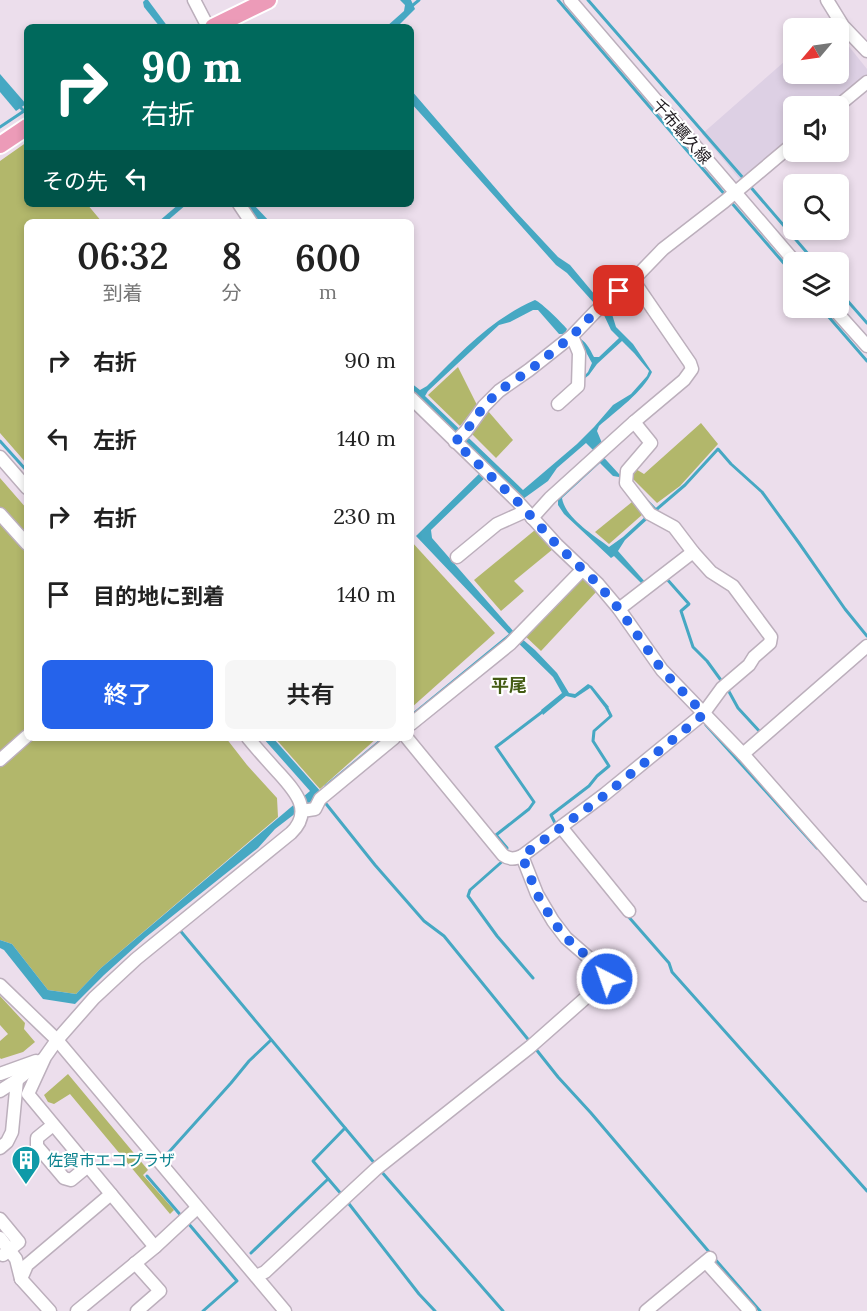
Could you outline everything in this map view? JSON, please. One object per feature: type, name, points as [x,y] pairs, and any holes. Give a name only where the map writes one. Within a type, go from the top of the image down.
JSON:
[{"type":"main road","points":[[219,24],[268,0]]},
{"type":"main road","points":[[0,145],[24,129]]},
{"type":"street","points":[[194,0],[206,24]]},
{"type":"street","name":"千布蠣久線","points":[[570,0],[787,252]]},
{"type":"street","points":[[827,0],[843,26],[867,51]]},
{"type":"street","points":[[849,97],[867,82]]},
{"type":"street","points":[[455,442],[499,391],[572,338],[596,311],[633,280],[663,249],[783,152]]},
{"type":"street","points":[[457,557],[497,524],[529,514],[550,498],[684,380],[692,369],[633,280]]},
{"type":"street","points":[[842,318],[867,346]]},
{"type":"street","points":[[558,404],[578,386],[579,353],[572,338]]},
{"type":"street","points":[[414,401],[598,584],[619,609],[662,670],[743,754],[867,895]]},
{"type":"street","points":[[410,741],[506,856],[516,859],[605,795],[704,714],[725,686],[770,643],[771,638],[733,586],[711,572],[674,527],[650,514],[626,480],[627,471],[651,442],[634,422]]},
{"type":"street","points":[[0,457],[24,485]]},
{"type":"street","points":[[0,514],[24,541]]},
{"type":"street","points":[[619,609],[693,552]]},
{"type":"street","points":[[414,722],[498,654],[583,569]]},
{"type":"street","points":[[743,754],[867,646]]},
{"type":"street","points":[[0,760],[24,739]]},
{"type":"street","points":[[155,1247],[28,1094],[45,1057],[94,998],[136,959],[299,825],[302,811],[297,795],[251,741]]},
{"type":"street","points":[[302,811],[315,809],[322,798],[390,741]]},
{"type":"street","points":[[558,830],[629,911]]},
{"type":"street","points":[[256,1276],[265,1272],[379,1167],[532,1045],[607,979],[597,965],[566,938],[553,921],[537,894],[522,856]]},
{"type":"street","points":[[0,985],[57,1040],[190,1215],[256,1276],[285,1311]]},
{"type":"street","points":[[0,1074],[45,1057]]},
{"type":"street","points":[[0,1091],[45,1057]]},
{"type":"street","points":[[0,1148],[8,1142],[12,1132],[17,1080]]},
{"type":"street","points":[[53,1125],[38,1138],[37,1146],[64,1178],[71,1180],[88,1166]]},
{"type":"street","points":[[21,1279],[27,1265],[111,1194]]},
{"type":"street","points":[[77,1311],[190,1215]]},
{"type":"street","points":[[0,1219],[19,1242],[3,1255]]},
{"type":"street","points":[[0,1238],[16,1259],[21,1279],[50,1311]]},
{"type":"street","points":[[646,1311],[708,1260],[750,1311]]},
{"type":"street","points":[[135,1263],[160,1291],[137,1311]]},
{"type":"shaded area","points":[[849,46],[867,69],[867,77],[843,96],[783,96],[783,146],[741,181],[702,134],[783,63],[783,84],[849,84]]},
{"type":"green space","points":[[24,144],[24,207],[90,207],[100,219],[24,219],[24,461],[0,433],[0,161]]},
{"type":"green space","points":[[458,367],[477,405],[460,426],[428,395]]},
{"type":"green space","points":[[488,411],[513,440],[496,458],[471,433]]},
{"type":"green space","points":[[701,423],[718,444],[680,486],[657,503],[631,477],[634,468],[644,474]]},
{"type":"green space","points":[[0,478],[24,506],[24,741],[228,741],[277,798],[278,817],[101,968],[76,994],[48,990],[12,944],[0,940]]},
{"type":"green space","points":[[632,502],[643,514],[609,544],[595,532]]},
{"type":"green space","points":[[535,530],[553,549],[514,581],[524,591],[501,611],[474,580]]},
{"type":"green space","points":[[414,544],[495,633],[414,705]]},
{"type":"green space","points":[[580,575],[597,591],[541,651],[523,634]]},
{"type":"green space","points":[[278,741],[374,741],[320,789]]},
{"type":"green space","points":[[0,996],[25,1023],[24,1029],[35,1042],[23,1052],[1,1059],[0,1041],[8,1034],[0,1025]]},
{"type":"green space","points":[[68,1074],[148,1170],[143,1175],[174,1210],[170,1214],[70,1094],[54,1104],[48,1102],[44,1095]]},
{"type":"water","points":[[148,0],[166,24],[158,24],[144,7],[143,2]]},
{"type":"water","points":[[400,0],[411,0],[415,9],[400,24],[389,24],[404,11],[405,5]]},
{"type":"water","points":[[0,74],[24,102],[24,105],[16,111],[0,92]]},
{"type":"water","points":[[414,93],[516,212],[558,257],[570,265],[600,301],[621,296],[611,311],[616,327],[633,344],[652,372],[636,394],[599,426],[597,431],[602,443],[597,450],[658,510],[655,512],[634,488],[619,477],[613,476],[600,463],[562,498],[574,519],[609,547],[646,516],[649,518],[625,540],[618,551],[646,583],[643,585],[614,556],[611,558],[564,514],[558,505],[558,496],[594,451],[586,443],[557,468],[548,481],[523,499],[492,471],[431,530],[432,538],[514,632],[557,673],[569,693],[575,694],[588,684],[609,707],[606,709],[590,688],[575,698],[566,696],[543,715],[541,710],[562,693],[553,677],[416,536],[487,466],[414,395],[414,385],[420,390],[427,386],[490,327],[535,300],[567,329],[566,331],[583,341],[594,357],[599,357],[619,338],[611,330],[603,313],[567,273],[556,265],[414,106]],"holes":[[[538,310],[559,334],[578,343],[586,352],[592,363],[582,378],[584,379],[622,341],[649,371],[631,394],[613,405],[577,444],[523,490],[425,396],[499,325]]]},
{"type":"water","points":[[176,207],[184,207],[170,219],[162,219]]},
{"type":"water","points":[[247,207],[256,207],[267,219],[256,219]]},
{"type":"water","points":[[266,741],[276,741],[322,793],[275,829],[258,848],[146,937],[75,1004],[43,999],[0,948],[0,940],[12,944],[48,990],[76,994],[101,968],[310,791]]},
{"type":"waterway","points":[[413,5],[419,0]]},
{"type":"waterway","points":[[558,0],[726,196]]},
{"type":"waterway","points":[[588,0],[744,179]]},
{"type":"waterway","points":[[0,127],[24,111],[21,108]]},
{"type":"waterway","points":[[748,184],[806,252]]},
{"type":"waterway","points":[[730,201],[783,262]]},
{"type":"waterway","points":[[849,303],[867,323]]},
{"type":"waterway","points":[[830,318],[867,361]]},
{"type":"waterway","points":[[0,441],[24,468]]},
{"type":"waterway","points":[[657,509],[685,485],[718,449],[762,492],[845,609],[867,636]]},
{"type":"waterway","points":[[665,579],[689,604],[681,611],[693,647],[723,683]]},
{"type":"waterway","points":[[414,714],[510,635]]},
{"type":"waterway","points":[[727,688],[738,708],[761,733]]},
{"type":"waterway","points":[[556,825],[551,815],[589,786],[609,766],[593,741],[594,731],[611,716],[607,708]]},
{"type":"waterway","points":[[506,853],[507,848],[496,835],[529,809],[534,802],[496,747],[542,712]]},
{"type":"waterway","points":[[706,725],[817,848]]},
{"type":"waterway","points":[[326,786],[380,741]]},
{"type":"waterway","points":[[323,800],[424,921],[444,936],[531,1043]]},
{"type":"waterway","points":[[505,859],[470,890],[468,896],[497,936],[533,978]]},
{"type":"waterway","points":[[627,915],[669,963],[672,972],[867,1191]]},
{"type":"waterway","points":[[178,928],[376,1165]]},
{"type":"waterway","points":[[169,1152],[249,1061],[271,1040]]},
{"type":"waterway","points":[[535,1048],[710,1253]]},
{"type":"waterway","points":[[342,1195],[313,1161],[345,1128]]},
{"type":"waterway","points":[[380,1170],[503,1311]]},
{"type":"waterway","points":[[147,1176],[183,1218]]},
{"type":"waterway","points":[[251,1253],[328,1179]]},
{"type":"waterway","points":[[346,1200],[419,1294],[435,1311]]},
{"type":"waterway","points":[[188,1223],[237,1281],[203,1311]]},
{"type":"waterway","points":[[714,1258],[760,1311]]},
{"type":"place","name":"佐賀市エコプラザ","points":[[26,1186]]},
{"type":"district","name":"平尾","points":[[509,686]]},
{"type":"route","points":[[607,979],[597,965],[566,938],[553,921],[537,894],[522,856],[605,795],[704,714],[662,670],[619,609],[598,584],[557,545],[518,502],[455,442],[499,391],[530,370],[572,336],[619,291]]}]
